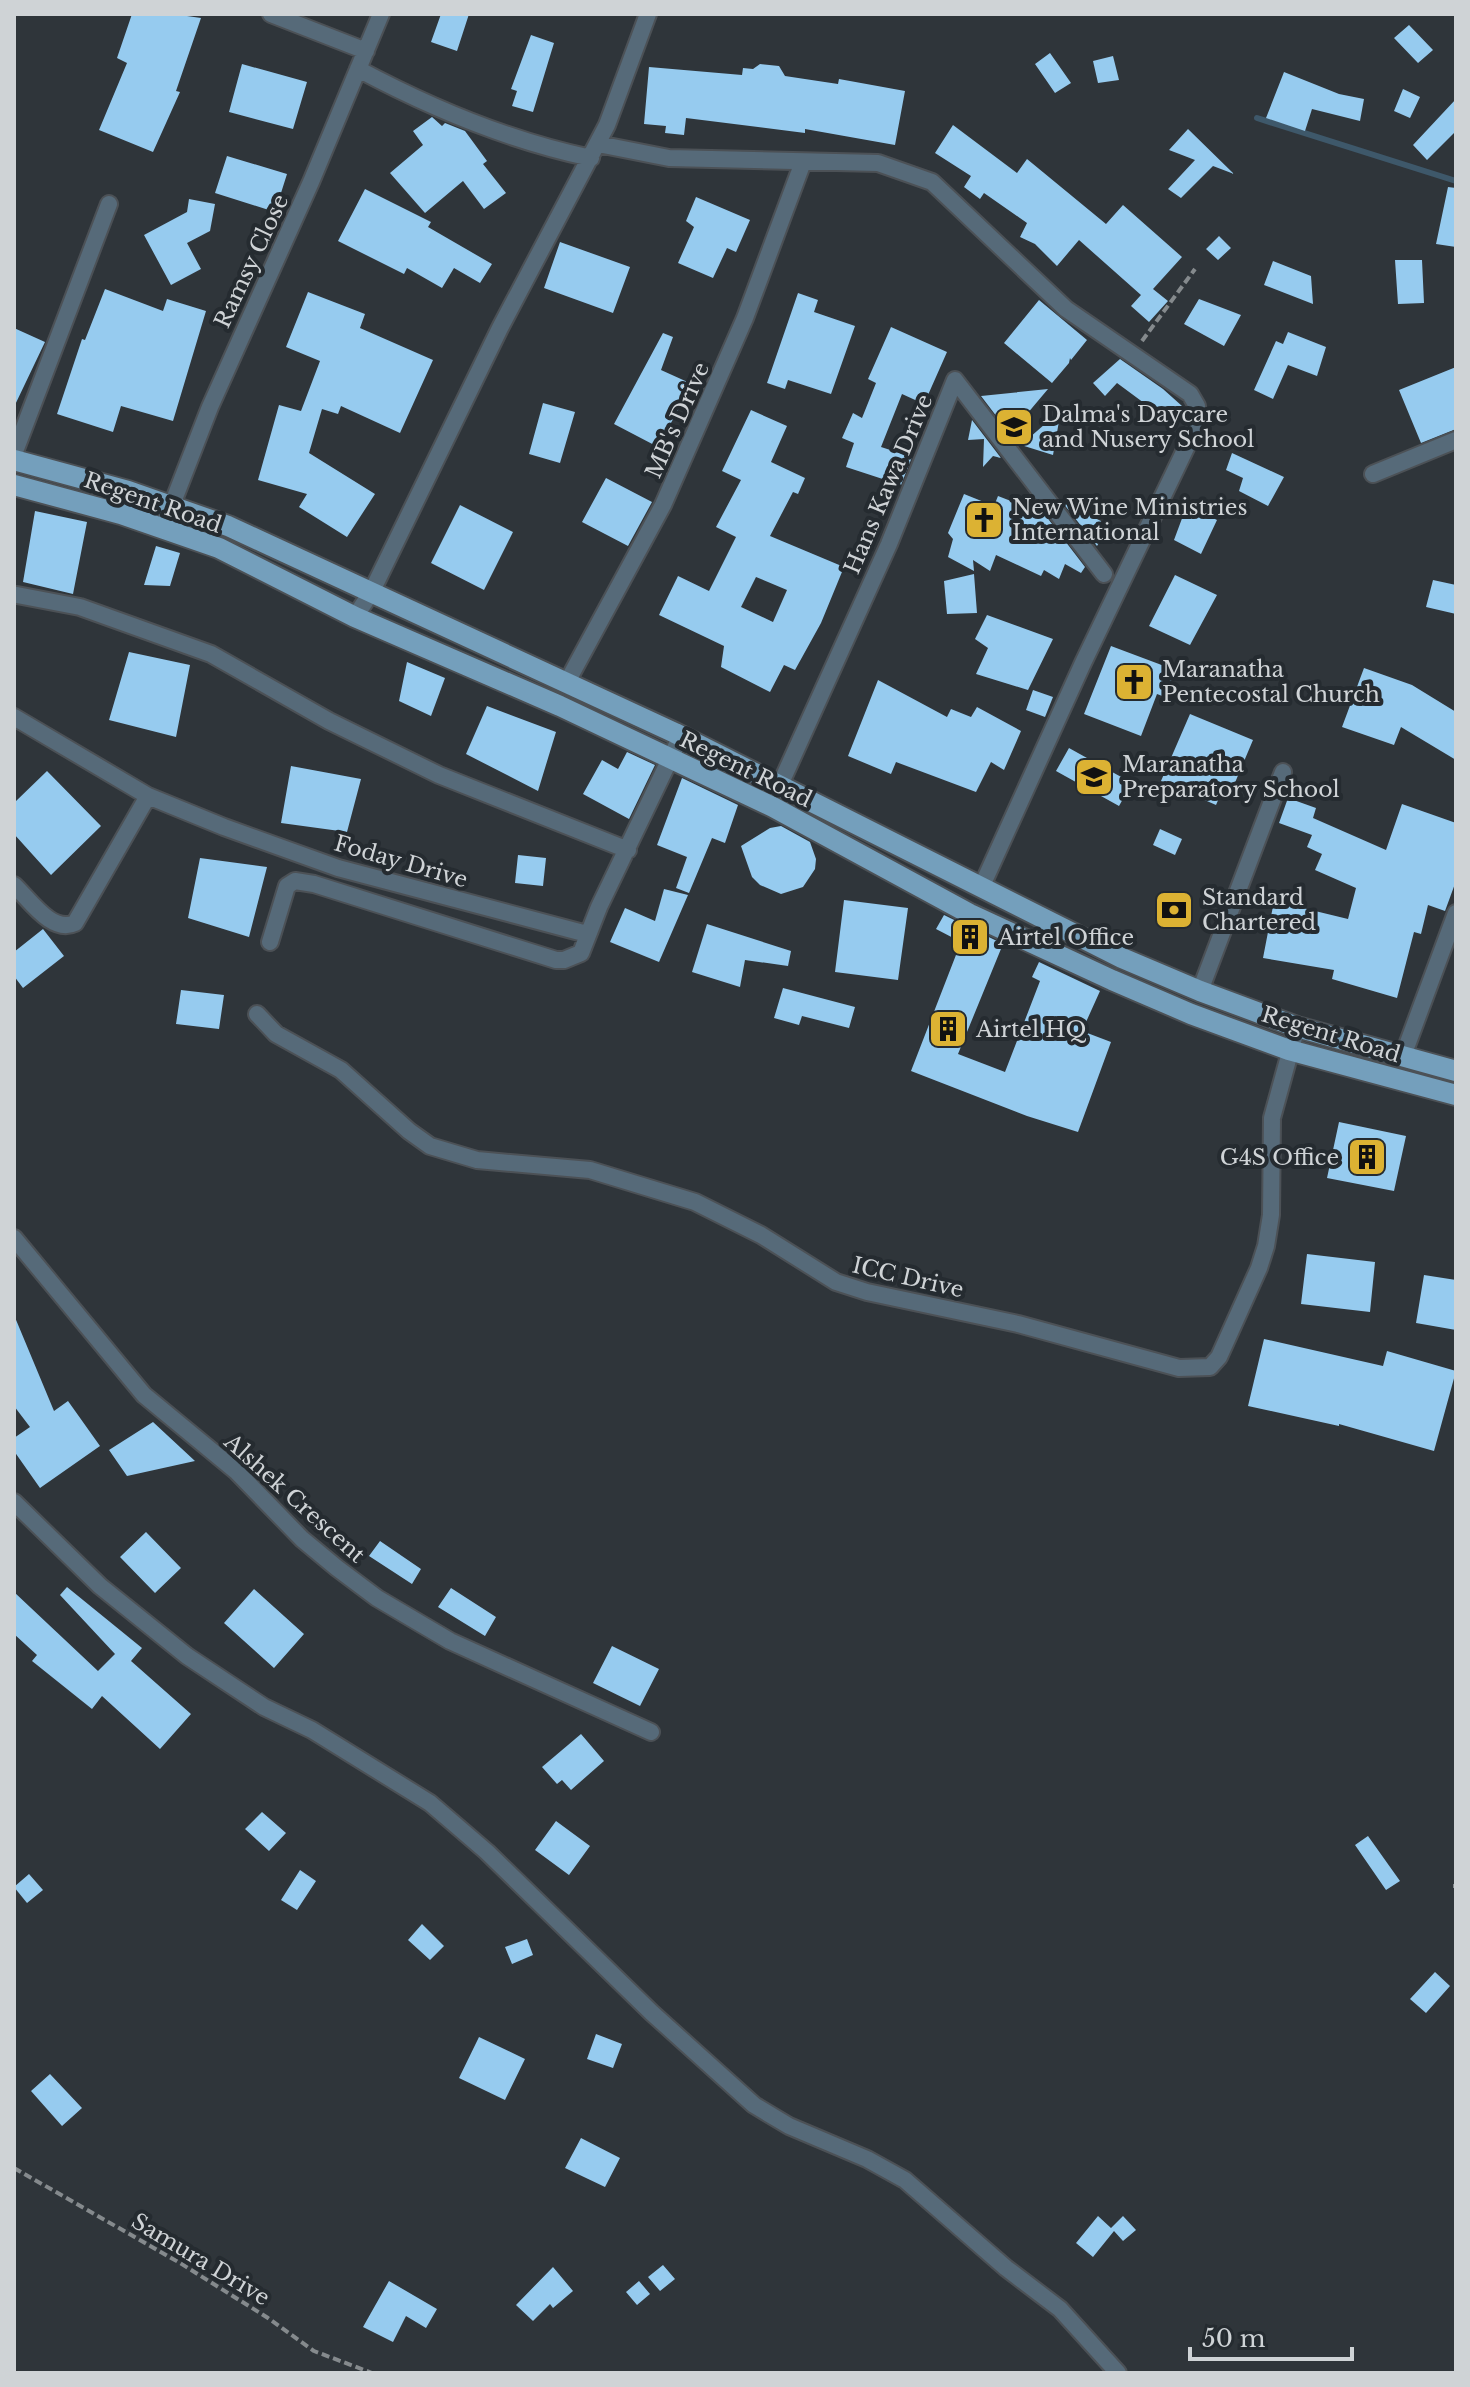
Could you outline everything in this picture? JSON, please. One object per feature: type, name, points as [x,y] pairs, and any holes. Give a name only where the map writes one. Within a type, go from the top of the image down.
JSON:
[{"type":"main road","name":"Regent Road","points":[[14,457],[171,505],[228,526],[681,736],[1099,947],[1200,991],[1297,1027],[1456,1071]]},
{"type":"main road","name":"Regent Road","points":[[14,485],[163,528],[239,558],[355,617],[560,706],[773,807],[970,914],[1191,1014],[1289,1050],[1456,1095]]},
{"type":"main road","points":[[1090,970],[1099,947]]},
{"type":"street","points":[[271,14],[366,51]]},
{"type":"street","name":"Ramsy Close","points":[[163,528],[210,407],[311,182],[381,14]]},
{"type":"street","points":[[355,617],[372,591],[500,328],[594,151],[620,94],[648,14]]},
{"type":"street","points":[[358,69],[408,95],[558,151],[669,158],[878,163],[932,182],[1066,309],[1190,394],[1197,406],[1196,427],[1083,663],[981,888]]},
{"type":"street","name":"MB's Drive","points":[[566,684],[663,505],[745,318],[803,162]]},
{"type":"street","points":[[14,457],[109,204]]},
{"type":"street","name":"Hans Kawa Drive","points":[[780,785],[889,544],[955,380],[1104,574]]},
{"type":"street","points":[[1373,474],[1456,440]]},
{"type":"street","points":[[17,595],[80,607],[211,654],[329,721],[439,775],[628,850]]},
{"type":"street","name":"Foday Drive","points":[[14,717],[148,796],[224,827],[338,868],[587,934]]},
{"type":"street","points":[[270,942],[287,886],[295,881],[314,884],[556,960],[581,953],[587,934],[681,736]]},
{"type":"street","points":[[1200,991],[1283,772]]},
{"type":"street","points":[[14,885],[55,925],[66,927],[75,923],[148,796]]},
{"type":"street","points":[[1403,1056],[1456,913]]},
{"type":"street","name":"ICC Drive","points":[[257,1014],[276,1034],[341,1070],[430,1146],[477,1160],[590,1170],[695,1202],[761,1235],[836,1282],[867,1292],[1018,1324],[1179,1368],[1210,1367],[1219,1357],[1259,1268],[1271,1215],[1272,1118],[1297,1027]]},
{"type":"street","name":"Alshek Crescent","points":[[14,1238],[144,1395],[236,1471],[302,1539],[337,1568],[377,1598],[450,1641],[651,1732]]},
{"type":"street","points":[[14,1502],[100,1586],[187,1656],[264,1707],[320,1735],[430,1803],[487,1852],[652,2013],[754,2105],[789,2126],[867,2159],[905,2180],[1006,2268],[1060,2309],[1118,2373]]},
{"type":"path","points":[[1131,355],[1195,269]]},
{"type":"path","name":"Samura Drive","points":[[14,2168],[180,2263],[314,2351],[372,2373]]},
{"type":"building","points":[[132,14],[201,18],[176,91],[180,92],[153,152],[99,130],[127,63],[117,58]]},
{"type":"building","points":[[441,14],[469,14],[457,51],[431,42]]},
{"type":"building","points":[[1409,25],[1433,50],[1418,63],[1394,38]]},
{"type":"building","points":[[531,35],[554,43],[533,112],[512,106],[517,91],[511,89]]},
{"type":"building","points":[[1050,53],[1071,83],[1055,93],[1035,64]]},
{"type":"building","points":[[1113,56],[1119,80],[1098,83],[1093,61]]},
{"type":"building","points":[[242,64],[307,82],[293,129],[229,112]]},
{"type":"building","points":[[760,64],[779,66],[785,76],[838,84],[839,79],[905,91],[895,145],[805,129],[805,133],[686,118],[684,135],[665,133],[666,126],[644,124],[649,67],[742,75],[743,68],[753,69]]},
{"type":"building","points":[[1284,72],[1339,94],[1364,99],[1360,121],[1312,109],[1305,131],[1266,118]]},
{"type":"building","points":[[1403,89],[1420,97],[1410,118],[1394,111]]},
{"type":"building","points":[[1456,99],[1456,131],[1427,160],[1413,145]]},
{"type":"building","points":[[432,117],[442,126],[445,123],[465,131],[487,161],[483,164],[506,193],[484,209],[463,181],[425,213],[390,173],[423,145],[413,131]]},
{"type":"building","points":[[953,125],[1017,173],[1027,159],[1106,224],[1123,205],[1182,257],[1153,289],[1168,301],[1149,322],[1131,306],[1141,295],[1079,240],[1057,266],[1035,244],[1020,237],[1027,223],[984,193],[980,199],[964,187],[971,176],[935,153]]},
{"type":"building","points":[[1188,129],[1234,174],[1213,166],[1181,198],[1168,189],[1195,160],[1169,150]]},
{"type":"building","points":[[227,156],[287,174],[275,212],[215,193]]},
{"type":"building","points":[[1448,187],[1456,188],[1456,247],[1436,244]]},
{"type":"building","points":[[365,189],[431,222],[428,227],[492,264],[480,283],[454,268],[442,288],[407,268],[404,274],[338,241]]},
{"type":"building","points":[[696,197],[750,220],[736,252],[727,248],[713,278],[678,263],[694,227],[686,221]]},
{"type":"building","points":[[189,199],[215,204],[210,231],[187,243],[201,269],[171,285],[144,235],[187,212]]},
{"type":"building","points":[[1219,236],[1231,248],[1218,260],[1206,249]]},
{"type":"building","points":[[560,242],[630,267],[613,313],[544,288]]},
{"type":"building","points":[[1395,260],[1422,260],[1424,303],[1398,304]]},
{"type":"building","points":[[1273,261],[1311,276],[1313,304],[1264,285]]},
{"type":"building","points":[[105,289],[163,311],[167,299],[206,311],[173,421],[121,406],[113,432],[57,414],[82,339],[85,340]]},
{"type":"building","points":[[308,292],[365,314],[360,328],[433,360],[400,433],[341,406],[338,414],[322,409],[309,453],[375,494],[347,537],[299,507],[307,494],[258,480],[279,405],[301,411],[320,361],[286,347]]},
{"type":"building","points":[[798,293],[818,300],[814,312],[855,326],[831,394],[788,380],[785,389],[767,383]]},
{"type":"building","points":[[1199,299],[1241,315],[1224,346],[1184,324]]},
{"type":"building","points":[[1039,300],[1087,340],[1052,383],[1004,343]]},
{"type":"building","points":[[891,327],[947,352],[924,404],[902,394],[881,447],[912,457],[901,485],[846,467],[854,443],[842,438],[853,413],[862,418],[876,383],[868,379]]},
{"type":"building","points":[[14,328],[45,342],[14,407]]},
{"type":"building","points":[[1288,332],[1326,347],[1317,376],[1288,365],[1273,399],[1254,390],[1276,341],[1283,344]]},
{"type":"building","points":[[663,333],[673,337],[661,370],[692,384],[658,447],[614,424]]},
{"type":"building","points":[[1120,359],[1182,406],[1167,420],[1117,383],[1105,396],[1093,383]]},
{"type":"building","points":[[1456,367],[1456,429],[1421,443],[1399,390]]},
{"type":"building","points":[[1048,389],[1010,434],[981,396]]},
{"type":"building","points":[[543,403],[575,412],[560,463],[529,454]]},
{"type":"building","points":[[751,410],[787,426],[771,462],[805,478],[798,494],[793,492],[770,536],[844,567],[821,623],[795,670],[784,665],[770,692],[721,667],[724,646],[659,615],[678,576],[709,591],[736,537],[716,527],[741,480],[722,471]],"holes":[[[756,577],[787,590],[773,622],[741,607]]]},
{"type":"building","points":[[1061,410],[1053,455],[1021,445]]},
{"type":"building","points":[[972,420],[1001,458],[993,456],[983,467],[984,439],[968,440]]},
{"type":"building","points":[[1232,453],[1284,477],[1268,506],[1239,491],[1243,478],[1226,470]]},
{"type":"building","points":[[606,478],[652,502],[628,546],[582,522]]},
{"type":"building","points":[[964,494],[994,506],[998,496],[1037,511],[1039,507],[1085,567],[1081,573],[1065,564],[1059,579],[1044,570],[1041,576],[996,555],[990,571],[973,560],[974,571],[948,557],[953,539],[948,533]]},
{"type":"building","points":[[1063,503],[1101,521],[1099,528],[1106,531],[1097,546]]},
{"type":"building","points":[[460,505],[513,532],[484,590],[431,563]]},
{"type":"building","points":[[1187,505],[1217,520],[1201,554],[1174,540]]},
{"type":"building","points":[[35,511],[87,522],[73,594],[23,582]]},
{"type":"building","points":[[156,546],[180,553],[170,586],[144,585]]},
{"type":"building","points":[[974,574],[977,613],[947,614],[944,581]]},
{"type":"building","points":[[1175,575],[1217,595],[1190,645],[1149,626]]},
{"type":"building","points":[[1433,580],[1456,585],[1456,614],[1426,607]]},
{"type":"building","points":[[987,615],[1053,639],[1028,690],[976,674],[988,648],[975,639]]},
{"type":"building","name":"Maranatha Pentecostal Church","points":[[1111,646],[1175,670],[1165,697],[1157,694],[1141,736],[1084,714]]},
{"type":"building","points":[[129,652],[190,665],[176,737],[109,720]]},
{"type":"building","points":[[407,662],[445,678],[431,716],[399,701]]},
{"type":"building","points":[[1364,668],[1412,685],[1456,712],[1456,760],[1401,727],[1394,745],[1342,727]]},
{"type":"building","points":[[878,680],[947,717],[951,709],[971,717],[977,707],[1021,731],[1004,770],[991,762],[976,792],[896,762],[891,774],[848,756]]},
{"type":"building","points":[[1033,690],[1053,697],[1045,717],[1026,710]]},
{"type":"building","points":[[487,706],[556,732],[538,791],[466,754]]},
{"type":"building","points":[[1190,714],[1253,740],[1234,785],[1226,782],[1216,805],[1161,781]]},
{"type":"building","name":"Maranatha Preparatory School","points":[[1069,748],[1132,783],[1119,806],[1056,771]]},
{"type":"building","points":[[627,752],[655,765],[629,819],[583,794],[602,760],[618,769]]},
{"type":"building","points":[[291,766],[361,779],[347,832],[281,823]]},
{"type":"building","points":[[47,771],[101,826],[51,875],[14,834],[14,803]]},
{"type":"building","points":[[682,778],[738,805],[725,843],[712,838],[689,893],[676,888],[687,857],[657,845]]},
{"type":"building","points":[[1288,798],[1316,808],[1313,818],[1386,850],[1402,804],[1456,823],[1456,881],[1445,911],[1428,905],[1421,934],[1414,932],[1397,998],[1332,979],[1334,970],[1263,958],[1274,901],[1348,919],[1356,888],[1315,870],[1322,854],[1307,847],[1312,835],[1279,823]]},
{"type":"building","points":[[781,826],[810,842],[816,859],[815,869],[803,887],[781,894],[760,885],[752,877],[741,846],[770,828]]},
{"type":"building","points":[[1160,829],[1182,839],[1175,855],[1153,845]]},
{"type":"building","points":[[518,855],[546,858],[543,886],[515,883]]},
{"type":"building","points":[[200,858],[267,867],[249,937],[188,918]]},
{"type":"building","points":[[664,889],[688,895],[659,962],[610,942],[625,908],[655,921]]},
{"type":"building","points":[[844,900],[908,908],[898,980],[835,972]]},
{"type":"building","points":[[944,915],[1003,944],[958,1054],[1005,1072],[1040,981],[1032,977],[1039,962],[1100,991],[1082,1031],[1111,1042],[1078,1132],[1027,1116],[911,1071],[961,942],[936,929]]},
{"type":"building","points":[[707,924],[791,951],[788,966],[745,960],[740,987],[692,972]]},
{"type":"building","points":[[43,929],[64,956],[23,988],[14,976],[14,952]]},
{"type":"building","points":[[783,988],[855,1007],[849,1028],[802,1016],[799,1025],[774,1018]]},
{"type":"building","points":[[181,990],[224,995],[219,1029],[176,1024]]},
{"type":"building","name":"G4S Office","points":[[1339,1122],[1406,1136],[1394,1191],[1327,1178]]},
{"type":"building","points":[[1307,1254],[1375,1262],[1370,1312],[1301,1304]]},
{"type":"building","points":[[1424,1275],[1456,1280],[1456,1330],[1416,1323]]},
{"type":"building","points":[[14,1315],[54,1411],[68,1401],[100,1446],[40,1488],[14,1451],[14,1438],[30,1427],[14,1406]]},
{"type":"building","points":[[1264,1339],[1383,1366],[1387,1351],[1456,1371],[1434,1451],[1339,1424],[1248,1406]]},
{"type":"building","points":[[153,1422],[195,1461],[127,1476],[109,1450]]},
{"type":"building","points":[[146,1532],[181,1568],[155,1593],[120,1557]]},
{"type":"building","points":[[380,1541],[421,1569],[412,1584],[369,1556]]},
{"type":"building","points":[[67,1587],[142,1648],[131,1661],[191,1714],[160,1749],[102,1696],[92,1709],[32,1661],[37,1655],[14,1634],[14,1592],[98,1671],[115,1654],[60,1595]]},
{"type":"building","points":[[451,1588],[496,1617],[485,1636],[438,1607]]},
{"type":"building","points":[[254,1589],[304,1634],[274,1668],[224,1623]]},
{"type":"building","points":[[612,1646],[659,1669],[640,1706],[593,1683]]},
{"type":"building","points":[[581,1734],[604,1761],[571,1790],[562,1780],[557,1784],[542,1767]]},
{"type":"building","points":[[262,1812],[286,1833],[269,1851],[245,1829]]},
{"type":"building","points":[[556,1821],[590,1846],[569,1875],[535,1850]]},
{"type":"building","points":[[1368,1836],[1400,1881],[1386,1890],[1355,1845]]},
{"type":"building","points":[[300,1870],[316,1881],[297,1910],[281,1900]]},
{"type":"building","points":[[29,1874],[43,1890],[27,1903],[14,1887]]},
{"type":"building","points":[[422,1924],[444,1946],[430,1960],[408,1940]]},
{"type":"building","points":[[527,1939],[533,1955],[512,1964],[505,1947]]},
{"type":"building","points":[[1435,1972],[1450,1986],[1426,2013],[1410,1999]]},
{"type":"building","points":[[596,2034],[622,2044],[613,2068],[587,2059]]},
{"type":"building","points":[[479,2037],[525,2059],[505,2100],[459,2078]]},
{"type":"building","points":[[50,2074],[82,2108],[62,2126],[31,2091]]},
{"type":"building","points":[[581,2138],[620,2158],[605,2187],[565,2168]]},
{"type":"building","points":[[1098,2216],[1111,2228],[1123,2216],[1136,2230],[1123,2241],[1114,2231],[1093,2257],[1076,2243]]},
{"type":"building","points":[[663,2265],[675,2279],[660,2291],[648,2277]]},
{"type":"building","points":[[553,2267],[573,2291],[553,2308],[550,2304],[533,2321],[516,2305]]},
{"type":"building","points":[[389,2281],[437,2309],[426,2328],[406,2316],[393,2342],[363,2327]]},
{"type":"building","points":[[639,2281],[650,2294],[637,2305],[626,2292]]},
{"type":"waterway","points":[[1257,118],[1456,181]]},
{"type":"place","name":"Dalma's Daycare and Nusery School","points":[[1014,427]]},
{"type":"place","name":"New Wine Ministries International","points":[[984,520]]},
{"type":"place","name":"Maranatha Pentecostal Church","points":[[1134,682]]},
{"type":"place","name":"Maranatha Preparatory School","points":[[1094,777]]},
{"type":"place","name":"Standard Chartered","points":[[1174,910]]},
{"type":"place","name":"Airtel Office","points":[[970,937]]},
{"type":"place","name":"Airtel HQ","points":[[948,1029]]},
{"type":"place","name":"G4S Office","points":[[1367,1157]]}]
